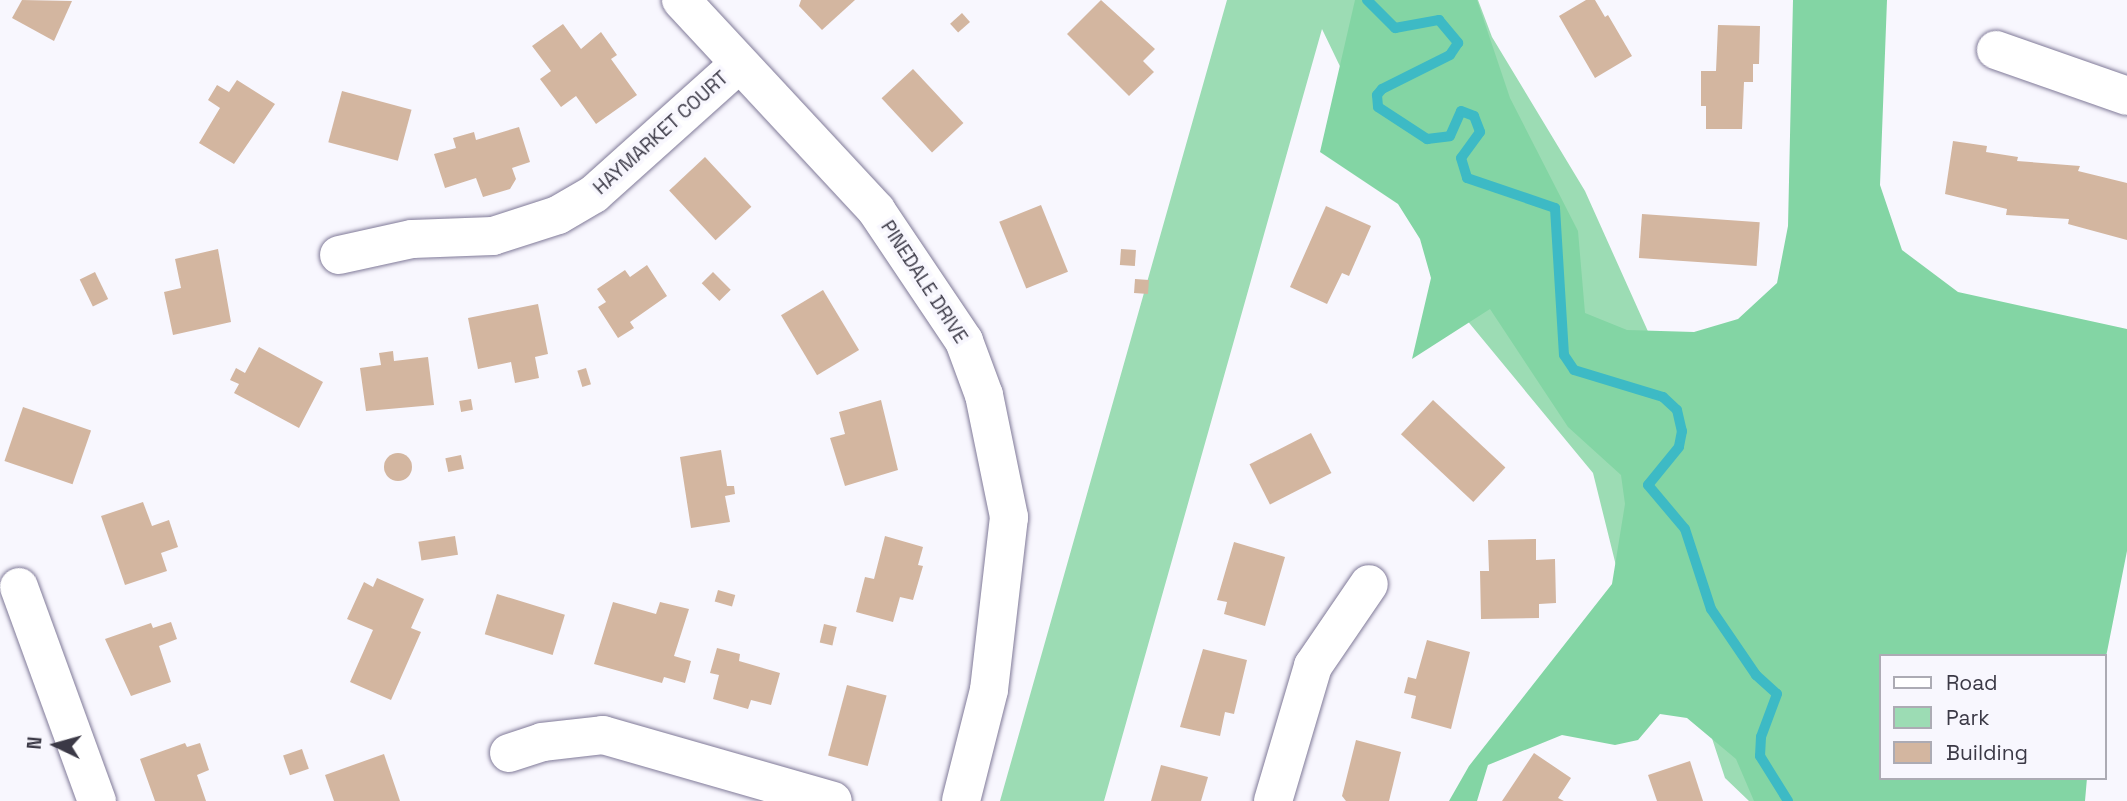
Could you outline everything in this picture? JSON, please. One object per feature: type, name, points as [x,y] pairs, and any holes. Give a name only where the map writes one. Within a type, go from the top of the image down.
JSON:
[{"type":"street","name":"PINEDALE DRIVE","points":[[681,0],[876,210],[904,246],[964,341],[984,395],[1009,517],[989,690],[961,801]]},
{"type":"street","points":[[1996,50],[2127,96]]},
{"type":"street","name":"HAYMARKET COURT","points":[[339,255],[412,239],[494,236],[558,215],[594,194],[739,64]]},
{"type":"street","points":[[1273,801],[1313,666],[1369,584]]},
{"type":"street","points":[[19,587],[97,801]]},
{"type":"street","points":[[509,753],[542,742],[603,735],[833,801]]},
{"type":"green space","points":[[1227,0],[1478,0],[1492,37],[1585,191],[1690,425],[1791,801],[1749,801],[1725,778],[1685,656],[1625,602],[1593,473],[1456,307],[1322,29],[1104,801],[1000,801]]},
{"type":"green space","points":[[1355,0],[1477,0],[1510,98],[1578,231],[1585,313],[1627,330],[1694,332],[1738,319],[1777,283],[1788,226],[1793,0],[1887,0],[1880,185],[1902,250],[1958,292],[2127,329],[2127,551],[2106,657],[2106,654],[1878,654],[1878,780],[2087,780],[2085,801],[1754,801],[1736,759],[1687,718],[1660,714],[1638,740],[1615,745],[1562,735],[1488,765],[1477,801],[1449,801],[1469,766],[1612,584],[1625,504],[1621,475],[1568,427],[1490,309],[1412,359],[1431,278],[1420,239],[1398,204],[1320,152]]},
{"type":"building","points":[[22,0],[72,1],[54,41],[12,18]]},
{"type":"building","points":[[801,0],[855,0],[822,30],[799,6]]},
{"type":"building","points":[[1101,0],[1155,49],[1143,61],[1154,72],[1129,96],[1067,34]]},
{"type":"building","points":[[1586,0],[1595,0],[1605,17],[1608,15],[1632,56],[1595,78],[1559,16]]},
{"type":"building","points":[[962,13],[970,22],[958,33],[950,24]]},
{"type":"building","points":[[563,24],[581,49],[601,32],[617,55],[611,59],[637,95],[596,124],[576,96],[561,107],[540,79],[551,71],[532,46]]},
{"type":"building","points":[[1718,25],[1760,26],[1759,64],[1753,64],[1753,82],[1744,82],[1742,129],[1706,129],[1706,106],[1701,106],[1701,71],[1716,71]]},
{"type":"building","points":[[913,69],[963,123],[932,152],[882,98]]},
{"type":"building","points":[[237,80],[275,104],[234,164],[199,143],[220,108],[208,100],[217,85],[229,92]]},
{"type":"building","points":[[342,91],[412,110],[398,161],[328,142]]},
{"type":"building","points":[[519,127],[530,162],[512,168],[516,179],[510,189],[483,197],[476,178],[445,188],[434,154],[456,148],[453,138],[474,132],[476,140]]},
{"type":"building","points":[[1953,141],[1987,146],[1986,152],[2018,157],[2017,161],[2080,166],[2078,171],[2127,183],[2127,240],[2068,224],[2069,219],[2006,215],[2007,209],[1945,194]]},
{"type":"building","points":[[705,157],[751,207],[716,240],[669,190]]},
{"type":"building","points":[[1041,205],[1068,272],[1026,289],[999,222]]},
{"type":"building","points":[[1326,206],[1371,226],[1349,276],[1342,273],[1327,304],[1290,287]]},
{"type":"building","points":[[1642,214],[1760,222],[1757,266],[1639,258]]},
{"type":"building","points":[[218,249],[231,322],[173,335],[164,292],[181,288],[175,259]]},
{"type":"building","points":[[1121,249],[1136,250],[1135,266],[1120,265]]},
{"type":"building","points":[[647,265],[667,296],[630,322],[634,328],[618,338],[598,307],[606,302],[597,289],[625,270],[630,277]]},
{"type":"building","points":[[95,272],[108,299],[93,306],[80,279]]},
{"type":"building","points":[[713,272],[731,290],[719,301],[702,283]]},
{"type":"building","points":[[1135,279],[1149,280],[1148,294],[1134,293]]},
{"type":"building","points":[[823,290],[859,350],[817,375],[781,315]]},
{"type":"building","points":[[538,304],[548,354],[535,357],[539,378],[515,383],[511,362],[478,369],[468,318]]},
{"type":"building","points":[[259,347],[323,382],[299,428],[234,393],[239,384],[230,380],[236,368],[245,373]]},
{"type":"building","points":[[393,351],[394,361],[428,357],[434,405],[366,411],[360,368],[381,365],[379,353]]},
{"type":"building","points":[[586,368],[591,384],[582,387],[577,371]]},
{"type":"building","points":[[471,399],[473,410],[461,412],[459,401]]},
{"type":"building","points":[[881,400],[898,470],[845,486],[830,438],[845,434],[839,412]]},
{"type":"building","points":[[1433,400],[1505,468],[1473,502],[1401,434]]},
{"type":"building","points":[[23,407],[91,430],[73,484],[4,461]]},
{"type":"building","points":[[1311,433],[1331,473],[1270,504],[1250,464]]},
{"type":"building","points":[[721,450],[727,486],[734,486],[735,494],[725,496],[730,522],[691,528],[680,457]]},
{"type":"building","points":[[398,453],[408,457],[412,467],[408,477],[398,481],[388,477],[384,467],[388,457]]},
{"type":"building","points":[[461,455],[464,469],[448,472],[445,458]]},
{"type":"building","points":[[143,502],[152,526],[169,520],[178,547],[161,553],[167,571],[125,585],[101,516]]},
{"type":"building","points":[[455,536],[458,555],[421,561],[418,542]]},
{"type":"building","points":[[885,536],[923,547],[918,565],[923,566],[913,600],[900,597],[893,622],[856,612],[865,577],[874,579]]},
{"type":"building","points":[[1536,539],[1536,560],[1555,559],[1556,603],[1539,604],[1539,618],[1481,619],[1480,571],[1489,571],[1488,540]]},
{"type":"building","points":[[1234,542],[1285,557],[1265,626],[1224,614],[1227,602],[1217,600]]},
{"type":"building","points":[[377,578],[424,599],[411,628],[421,632],[391,700],[350,682],[373,630],[347,619],[364,582],[373,587]]},
{"type":"building","points":[[718,590],[735,595],[732,606],[715,602]]},
{"type":"building","points":[[497,594],[565,615],[553,655],[485,634]]},
{"type":"building","points":[[613,602],[656,614],[660,602],[689,609],[674,656],[691,661],[685,683],[664,677],[662,683],[594,664]]},
{"type":"building","points":[[171,622],[177,639],[159,646],[171,682],[131,696],[105,639],[151,623],[153,628]]},
{"type":"building","points":[[824,624],[837,627],[832,645],[820,643]]},
{"type":"building","points":[[1427,640],[1470,652],[1451,729],[1411,718],[1416,696],[1404,693],[1408,677],[1416,679]]},
{"type":"building","points":[[717,648],[740,654],[739,661],[780,673],[771,705],[751,700],[748,709],[713,699],[719,675],[710,673]]},
{"type":"building","points":[[1203,649],[1247,660],[1234,714],[1225,712],[1220,736],[1180,727]]},
{"type":"building","points":[[847,685],[887,696],[868,766],[828,756]]},
{"type":"building","points":[[1356,740],[1401,752],[1389,801],[1346,801],[1342,796]]},
{"type":"building","points":[[185,743],[187,747],[200,743],[209,770],[197,775],[206,801],[155,801],[140,759]]},
{"type":"building","points":[[302,749],[309,769],[290,775],[283,756]]},
{"type":"building","points":[[1534,753],[1571,778],[1558,798],[1564,801],[1502,801]]},
{"type":"building","points":[[384,754],[400,801],[334,801],[325,775]]},
{"type":"building","points":[[1690,761],[1703,801],[1657,801],[1648,775]]},
{"type":"building","points":[[1161,765],[1208,777],[1201,801],[1151,801]]},
{"type":"waterway","points":[[1367,0],[1395,28],[1439,20],[1458,43],[1450,55],[1382,89],[1377,95],[1378,107],[1427,139],[1450,136],[1461,111],[1474,116],[1480,132],[1461,158],[1467,178],[1555,208],[1564,355],[1574,370],[1663,397],[1677,410],[1682,431],[1679,447],[1648,485],[1685,529],[1711,609],[1756,675],[1777,694],[1761,737],[1760,756],[1788,801]]}]
